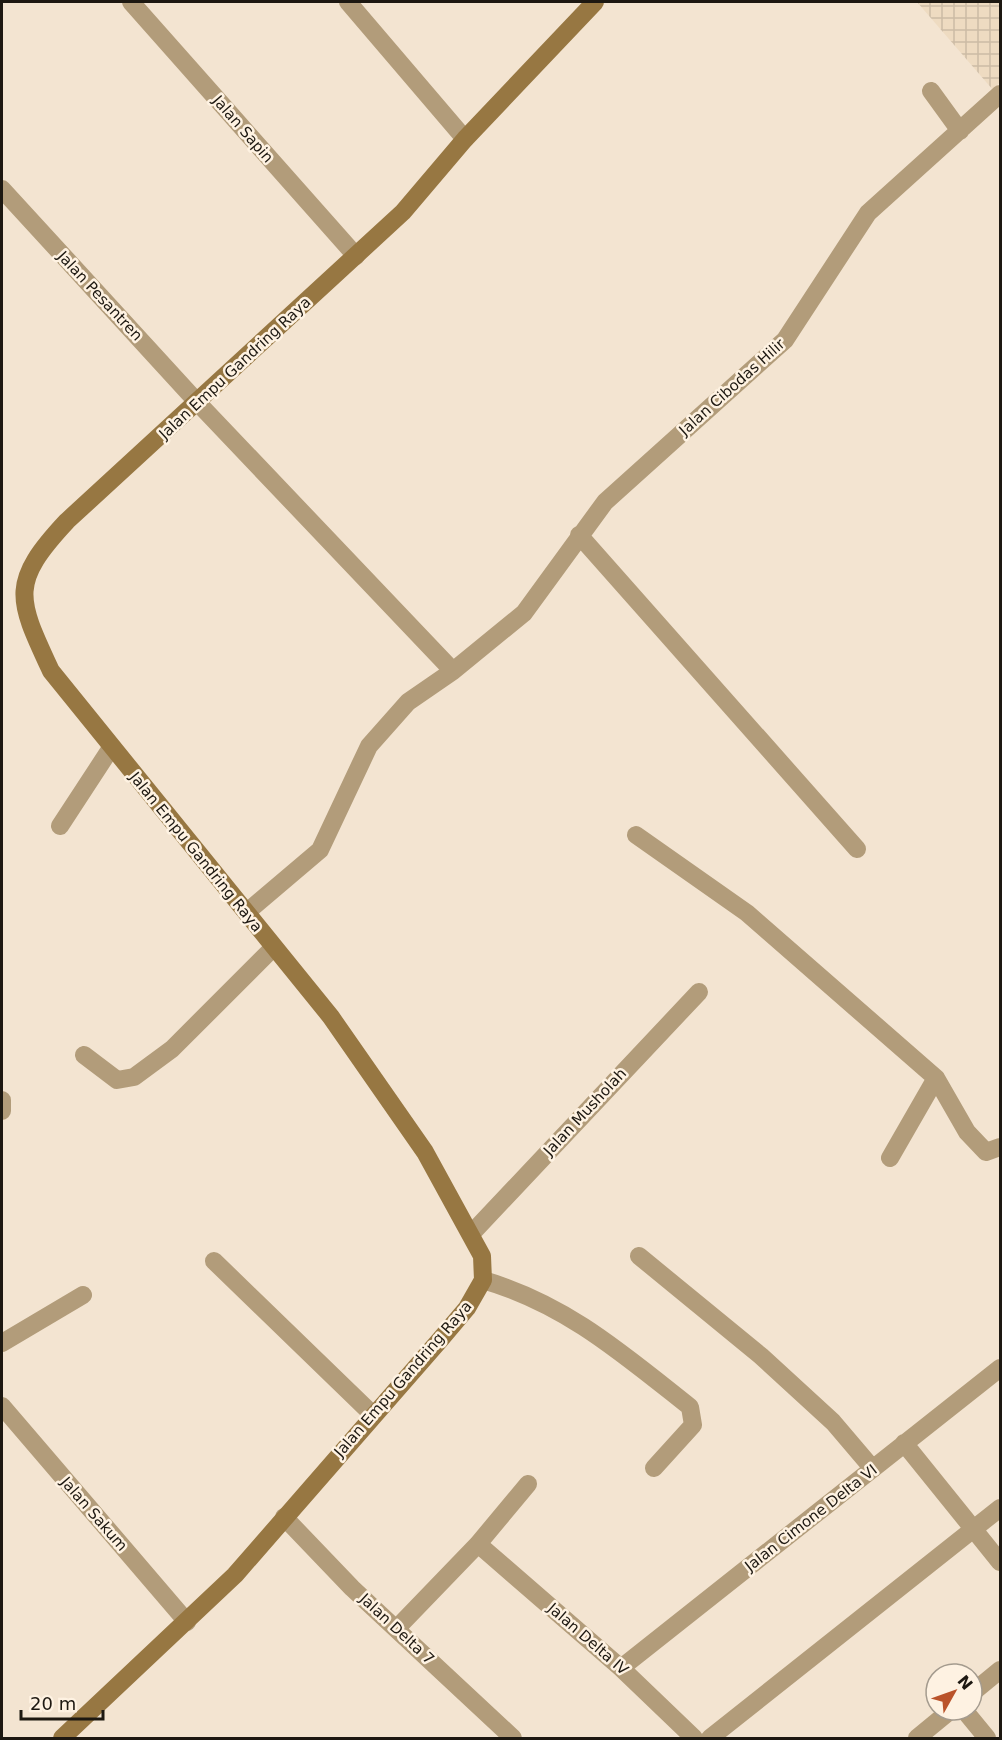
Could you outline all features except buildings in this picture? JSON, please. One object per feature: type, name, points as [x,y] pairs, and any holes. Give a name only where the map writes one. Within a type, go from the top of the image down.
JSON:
[{"type":"street","name":"Jalan Sapin","points":[[131,2],[356,256]]},
{"type":"street","points":[[348,2],[465,139]]},
{"type":"street","name":"Jalan Empu Gandring Raya","points":[[62,1738],[235,1575],[372,1414],[467,1308],[483,1280],[482,1256],[472,1233],[425,1152],[380,1087],[330,1017],[273,948],[247,912],[111,748],[51,671],[27,620],[23,585],[39,550],[403,212],[465,139],[595,2]]},
{"type":"street","points":[[931,91],[960,131]]},
{"type":"street","name":"Jalan Cibodas Hilir","points":[[247,912],[320,850],[369,746],[408,702],[453,671],[524,613],[605,502],[785,340],[868,213],[1000,94]]},
{"type":"street","name":"Jalan Pesantren","points":[[2,189],[198,403]]},
{"type":"street","points":[[198,403],[453,671]]},
{"type":"street","points":[[579,535],[857,849]]},
{"type":"street","points":[[60,826],[111,748]]},
{"type":"street","points":[[636,836],[747,913],[936,1078],[967,1132],[986,1152],[1000,1147]]},
{"type":"street","points":[[84,1056],[117,1080],[134,1077],[172,1049],[273,948]]},
{"type":"street","name":"Jalan Musholah","points":[[472,1233],[699,992]]},
{"type":"street","points":[[890,1158],[936,1078]]},
{"type":"street","points":[[639,1256],[761,1356],[817,1408],[873,1469]]},
{"type":"street","points":[[214,1261],[372,1414]]},
{"type":"street","points":[[483,1280],[520,1290],[564,1313],[606,1341],[690,1407],[693,1425],[654,1468]]},
{"type":"street","points":[[2,1343],[83,1295]]},
{"type":"street","name":"Jalan Cimone Delta VI","points":[[621,1668],[1000,1368]]},
{"type":"street","name":"Jalan Sakum","points":[[2,1406],[187,1622]]},
{"type":"street","points":[[904,1443],[1000,1562]]},
{"type":"street","points":[[397,1628],[478,1544],[528,1484]]},
{"type":"street","points":[[710,1738],[1000,1509]]},
{"type":"street","name":"Jalan Delta 7","points":[[284,1517],[327,1564],[513,1738]]},
{"type":"street","name":"Jalan Delta IV","points":[[478,1544],[621,1668],[694,1738]]},
{"type":"street","points":[[984,1683],[1000,1670]]},
{"type":"street","points":[[917,1738],[936,1722]]},
{"type":"street","points":[[974,1722],[987,1738]]},
{"type":"shaded area","points":[[917,2],[1000,2],[1000,82],[993,90]]}]
